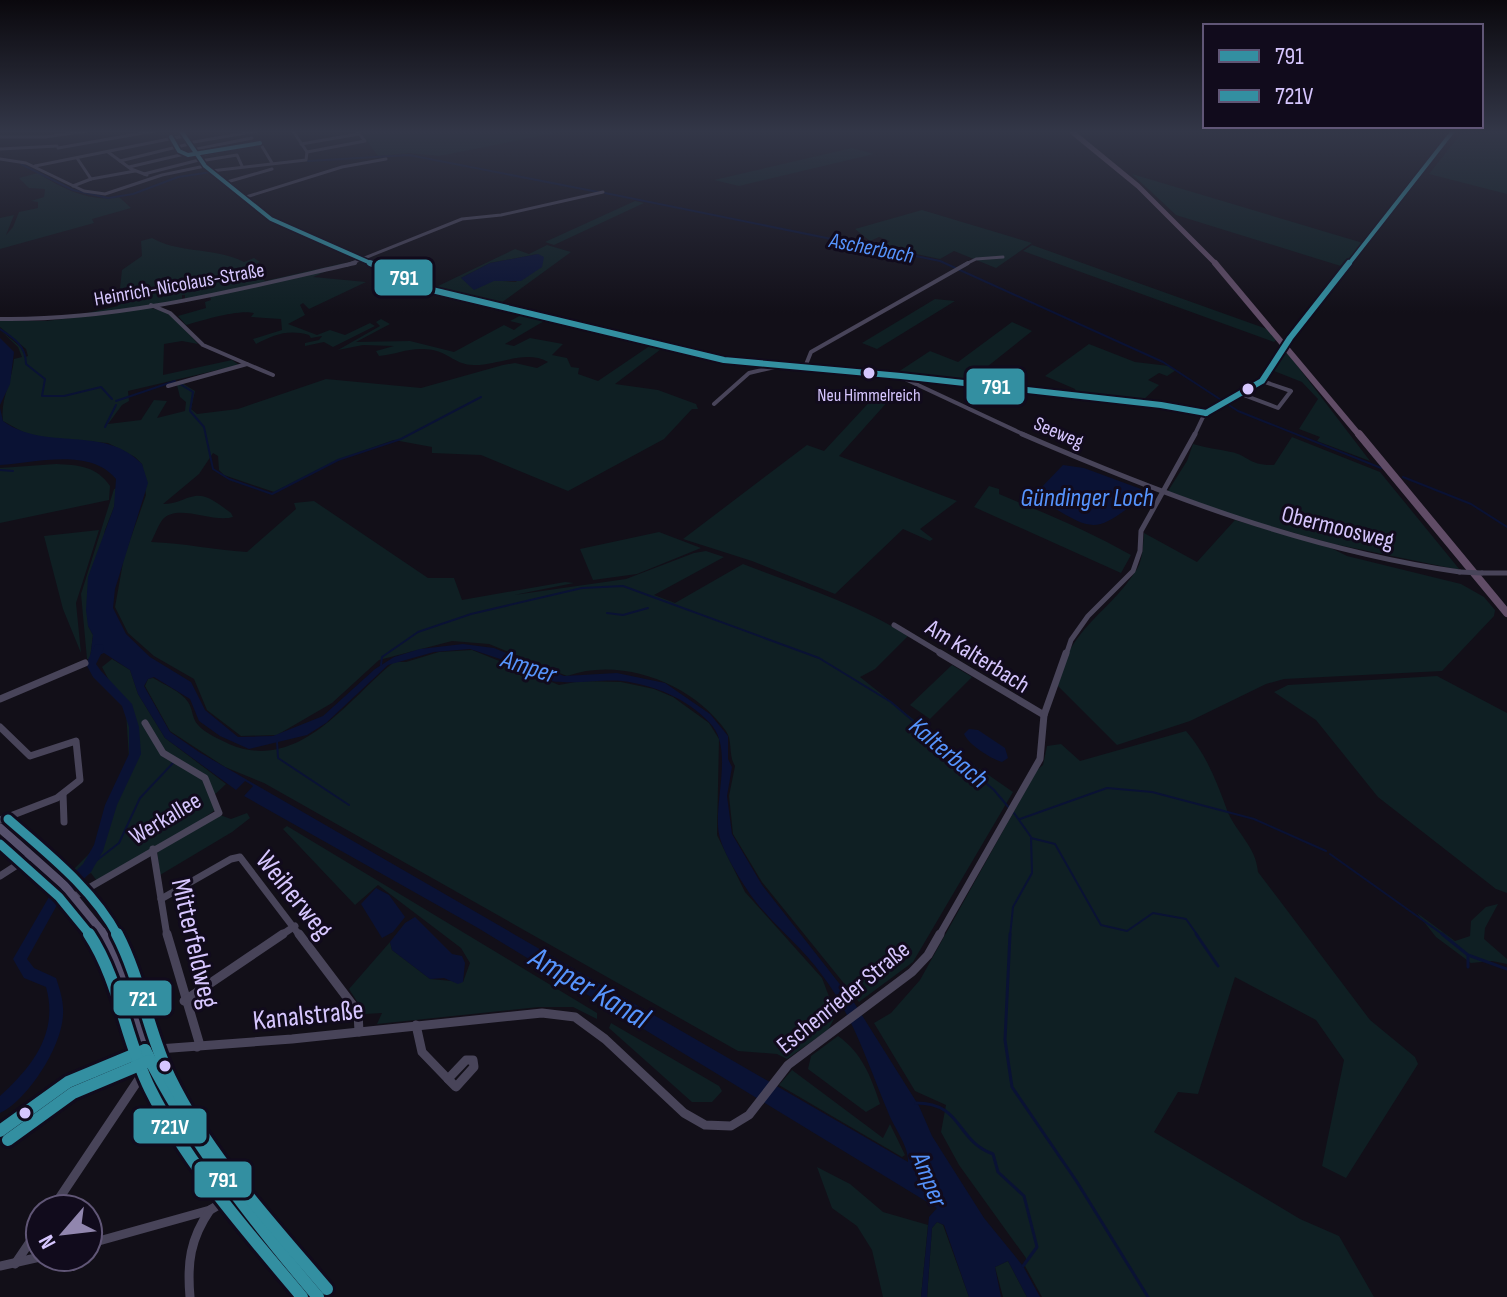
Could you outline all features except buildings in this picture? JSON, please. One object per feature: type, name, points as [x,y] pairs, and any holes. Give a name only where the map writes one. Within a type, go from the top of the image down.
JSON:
[{"type":"highway","points":[[1146,192],[1278,334],[1507,613]]},
{"type":"main road","points":[[0,828],[69,892],[92,918],[113,953],[145,1050],[166,1096],[234,1196],[318,1297]]},
{"type":"street","points":[[239,192],[278,224],[432,290],[716,358],[1161,405],[1206,413],[1262,381],[1290,338],[1405,192]]},
{"type":"street","points":[[246,197],[262,192]]},
{"type":"street","name":"Heinrich-Nicolaus-Straße","points":[[0,319],[53,320],[228,292],[361,261],[462,219],[501,215],[601,192]]},
{"type":"street","points":[[805,367],[811,352],[957,268],[976,259],[1003,257]]},
{"type":"street","points":[[151,305],[170,313],[198,342],[273,375]]},
{"type":"street","points":[[168,386],[247,364]]},
{"type":"street","points":[[714,404],[749,373],[779,366]]},
{"type":"street","name":"Seeweg","points":[[901,376],[1032,439],[1165,492]]},
{"type":"street","points":[[1241,394],[1278,408],[1291,391],[1262,381]]},
{"type":"street","name":"Eschenrieder Straße","points":[[475,1019],[542,1013],[575,1017],[605,1039],[684,1113],[705,1125],[731,1126],[749,1115],[788,1065],[912,972],[928,955],[1040,759],[1044,715],[1071,640],[1088,616],[1133,571],[1140,551],[1141,531],[1206,413]]},
{"type":"street","name":"Obermoosweg","points":[[1165,492],[1238,519],[1334,547],[1419,566],[1460,572],[1507,573]]},
{"type":"street","name":"Am Kalterbach","points":[[894,625],[1044,715]]},
{"type":"street","points":[[0,699],[85,663]]},
{"type":"street","name":"Werkallee","points":[[69,892],[219,813],[205,778],[163,753],[145,723]]},
{"type":"street","points":[[0,727],[30,756],[76,741],[80,780],[63,794],[0,820]]},
{"type":"street","points":[[63,794],[64,822]]},
{"type":"street","name":"Mitterfeldweg","points":[[153,849],[169,947],[199,1042],[197,1047]]},
{"type":"street","points":[[0,876],[31,856]]},
{"type":"street","name":"Weiherweg","points":[[161,899],[231,859],[240,857],[358,1012],[359,1032]]},
{"type":"street","points":[[184,1001],[295,926]]},
{"type":"street","name":"Kanalstraße","points":[[0,1131],[52,1090],[108,1063],[145,1050],[475,1019]]},
{"type":"street","points":[[416,1025],[422,1052],[448,1079]]},
{"type":"street","points":[[63,1193],[139,1079]]},
{"type":"street","points":[[104,1240],[210,1210],[234,1196]]},
{"type":"street","points":[[190,1297],[188,1252],[196,1229],[210,1210]]},
{"type":"street","points":[[15,1264],[24,1251]]},
{"type":"street","points":[[0,1266],[24,1261]]},
{"type":"shaded area","points":[[45,192],[74,192],[98,198],[119,197],[131,208],[92,219],[94,223],[0,249],[0,218],[14,215],[6,235],[19,212],[38,208],[38,202],[31,201],[44,197]]},
{"type":"shaded area","points":[[1151,192],[1191,192],[1363,243],[1344,267],[1176,215]]},
{"type":"shaded area","points":[[635,201],[644,203],[554,245],[545,242]]},
{"type":"shaded area","points":[[922,210],[1032,243],[996,268],[954,251],[940,259],[883,247],[890,241],[879,237],[870,241],[855,229]]},
{"type":"shaded area","points":[[152,238],[244,262],[254,258],[260,262],[251,266],[265,281],[344,263],[313,277],[366,282],[309,309],[303,303],[300,305],[305,315],[288,324],[317,335],[330,330],[345,335],[370,323],[375,326],[333,347],[324,342],[305,346],[305,343],[319,340],[322,336],[311,338],[294,333],[275,336],[256,344],[253,339],[282,330],[281,319],[251,317],[254,313],[239,312],[186,325],[178,316],[206,308],[205,302],[211,300],[210,296],[185,299],[182,295],[182,299],[147,307],[170,313],[198,344],[182,341],[164,344],[163,375],[232,360],[239,365],[128,391],[129,401],[122,405],[108,424],[141,420],[154,400],[167,401],[157,418],[185,411],[186,402],[180,397],[177,385],[182,383],[195,391],[191,409],[197,414],[238,409],[326,379],[421,388],[503,365],[515,363],[537,368],[548,362],[530,357],[473,365],[425,349],[379,356],[376,351],[394,346],[363,345],[338,350],[380,326],[376,322],[381,319],[390,324],[356,342],[410,341],[454,352],[504,325],[514,330],[522,324],[510,321],[527,312],[551,317],[505,344],[514,346],[530,338],[563,344],[552,355],[567,358],[571,367],[579,368],[578,374],[598,381],[654,343],[665,346],[615,384],[658,390],[696,404],[698,409],[692,409],[664,439],[568,491],[481,455],[432,453],[432,447],[394,440],[337,460],[274,492],[224,475],[219,470],[218,456],[213,453],[199,474],[163,504],[200,496],[214,501],[233,517],[215,518],[186,513],[169,515],[161,521],[151,542],[247,552],[296,509],[294,503],[314,501],[428,578],[454,578],[462,600],[565,582],[574,583],[514,595],[626,579],[706,551],[724,557],[654,595],[675,603],[743,564],[828,596],[889,625],[908,636],[875,669],[860,677],[951,749],[1013,792],[913,962],[859,1002],[762,882],[733,834],[729,796],[735,766],[726,731],[695,700],[655,678],[610,670],[567,676],[489,644],[452,641],[379,660],[332,703],[277,735],[241,736],[207,710],[194,679],[154,656],[128,633],[115,607],[124,557],[146,495],[142,464],[108,443],[32,437],[3,421],[3,405],[14,359],[22,357],[18,347],[0,330],[23,349],[25,357],[28,356],[26,349],[0,327],[0,321],[47,321],[93,315],[74,316],[118,306],[122,270],[142,256],[141,241]]},
{"type":"shaded area","points":[[547,245],[571,252],[501,303],[434,288],[515,249],[529,254]],"holes":[[[538,254],[516,282],[461,278],[490,263]]]},
{"type":"shaded area","points":[[1032,245],[1267,329],[1276,340],[1274,342],[1023,251]]},
{"type":"shaded area","points":[[935,299],[955,301],[877,349],[862,343]]},
{"type":"shaded area","points":[[1012,322],[1032,331],[968,382],[895,374],[930,351],[958,362]]},
{"type":"shaded area","points":[[1089,344],[1135,362],[1169,366],[1176,370],[1167,376],[1159,373],[1148,380],[1159,385],[1141,402],[1077,395],[1075,389],[1045,376]]},
{"type":"shaded area","points":[[1286,351],[1370,461],[1317,441],[1320,437],[1299,429],[1318,399],[1302,382],[1274,371]]},
{"type":"shaded area","points":[[875,396],[890,399],[839,456],[957,501],[920,529],[933,539],[930,541],[903,529],[835,594],[752,561],[683,539],[807,445],[824,451]]},
{"type":"shaded area","points":[[1292,437],[1380,472],[1460,570],[1334,544],[1240,518],[1168,491],[1187,461],[1193,444],[1237,453],[1259,464],[1274,465]]},
{"type":"shaded area","points":[[56,464],[80,466],[99,474],[110,486],[109,500],[0,523],[0,468]]},
{"type":"shaded area","points":[[989,486],[999,489],[999,494],[1083,530],[1131,555],[1121,573],[974,507]]},
{"type":"shaded area","points":[[118,488],[105,530],[88,626],[93,635],[90,659],[87,659],[81,594],[114,489]]},
{"type":"shaded area","points":[[1235,520],[1331,548],[1347,556],[1461,584],[1484,597],[1495,610],[1494,616],[1442,671],[1284,679],[1266,684],[1190,721],[1117,745],[1057,685],[1071,648],[1137,569],[1142,556],[1144,533],[1197,562]]},
{"type":"shaded area","points":[[99,530],[76,603],[81,653],[63,609],[44,536]]},
{"type":"shaded area","points":[[659,532],[701,548],[637,574],[593,580],[580,549]]},
{"type":"shaded area","points":[[472,650],[559,685],[581,681],[621,682],[654,689],[673,697],[709,723],[719,739],[717,835],[745,892],[822,978],[836,1015],[828,1030],[787,1059],[777,1054],[738,1051],[264,783],[225,767],[170,731],[145,686],[148,679],[153,678],[177,692],[188,702],[198,725],[229,744],[254,751],[278,749],[300,741],[320,728],[394,662],[406,662],[439,652]]},
{"type":"shaded area","points":[[112,659],[130,670],[138,694],[165,738],[226,784],[211,798],[215,810],[201,820],[97,881],[91,873],[75,881],[71,878],[72,871],[96,847],[105,807],[129,758],[126,712],[102,667]]},
{"type":"shaded area","points":[[952,665],[972,677],[930,719],[910,705]]},
{"type":"shaded area","points":[[1437,676],[1507,713],[1507,893],[1496,889],[1378,797],[1316,720],[1274,692],[1288,685]]},
{"type":"shaded area","points":[[1186,731],[1199,749],[1231,818],[1250,847],[1258,872],[1370,1020],[1415,1057],[1418,1064],[1346,1178],[1322,1166],[1344,1060],[1316,1020],[1235,977],[1198,1094],[1178,1092],[1154,1132],[1300,1219],[1339,1236],[1374,1297],[1042,1297],[1025,1266],[1026,1258],[959,1165],[941,1132],[946,1105],[915,1091],[874,1023],[891,1013],[920,980],[1037,770],[1043,765],[1047,746],[1061,744],[1080,761]]},
{"type":"shaded area","points":[[247,813],[250,818],[232,832],[160,875],[157,850],[220,815],[231,819]]},
{"type":"shaded area","points":[[287,826],[597,1013],[597,1019],[573,1007],[539,1007],[377,1024],[382,1013],[365,1014],[349,989],[390,942],[392,950],[430,979],[463,982],[470,963],[461,948],[378,885],[355,905],[283,829]]},
{"type":"shaded area","points":[[1498,904],[1485,928],[1484,939],[1507,959],[1507,964],[1492,961],[1471,963],[1436,937],[1417,913],[1455,941],[1470,936],[1471,921],[1486,907]]},
{"type":"shaded area","points":[[611,1023],[719,1086],[722,1091],[712,1102],[692,1102],[609,1028]]},
{"type":"shaded area","points":[[838,1036],[859,1058],[877,1094],[880,1104],[866,1112],[808,1069],[811,1056]]},
{"type":"shaded area","points":[[792,1070],[883,1138],[890,1124],[905,1155],[902,1157],[779,1085]]},
{"type":"shaded area","points":[[817,1167],[850,1184],[883,1212],[928,1225],[921,1297],[883,1297],[872,1250],[857,1226],[832,1208]]},
{"type":"shaded area","points":[[937,1222],[943,1225],[969,1297],[927,1297],[932,1228]]},
{"type":"shaded area","points":[[1008,1261],[1027,1297],[1003,1297],[995,1267]]},
{"type":"water","points":[[538,254],[544,257],[542,267],[521,281],[494,281],[474,290],[461,278],[490,263]]},
{"type":"water","points":[[0,338],[14,352],[10,384],[0,405]]},
{"type":"water","points":[[0,408],[3,421],[19,430],[110,445],[127,452],[142,464],[148,483],[115,589],[113,608],[126,634],[150,657],[191,682],[205,710],[238,737],[273,736],[323,716],[375,669],[394,657],[420,649],[463,644],[494,648],[564,676],[617,673],[665,683],[710,714],[728,736],[728,759],[732,767],[727,796],[732,834],[762,885],[853,1001],[919,1106],[932,1136],[984,1218],[1023,1266],[1040,1297],[1027,1297],[1008,1261],[995,1267],[1001,1297],[969,1297],[944,1225],[937,1222],[932,1228],[927,1297],[921,1297],[929,1217],[937,1208],[478,928],[244,796],[253,786],[245,781],[236,790],[165,738],[138,694],[130,670],[104,653],[90,659],[93,635],[86,610],[88,577],[114,507],[116,479],[105,469],[77,460],[0,465]],"holes":[[[470,649],[524,667],[532,675],[556,682],[622,681],[646,686],[680,700],[709,722],[721,745],[718,821],[723,847],[754,900],[813,964],[843,1007],[904,1143],[908,1162],[199,752],[170,732],[144,686],[148,679],[154,677],[190,699],[199,721],[220,736],[249,749],[307,735],[326,723],[388,665],[434,652]]]},
{"type":"water","name":"Gündinger Loch","points":[[1063,465],[1084,468],[1141,489],[1141,498],[1101,524],[1082,523],[1040,500],[1038,491]]},
{"type":"water","points":[[969,729],[978,730],[1005,748],[1008,758],[1002,762],[981,751],[964,734]]},
{"type":"water","points":[[376,888],[389,895],[405,917],[393,932],[382,938],[361,904]]},
{"type":"water","points":[[415,917],[452,954],[462,956],[465,963],[463,982],[458,984],[444,978],[430,979],[392,950],[390,942],[405,923]]},
{"type":"waterway","name":"Ascherbach","points":[[80,192],[108,198],[140,192]]},
{"type":"waterway","name":"Ascherbach","points":[[605,193],[940,261],[1163,362],[1238,411],[1381,468]]},
{"type":"waterway","points":[[0,329],[18,343],[24,352],[26,364],[45,379],[42,396],[64,396],[101,387],[112,399]]},
{"type":"waterway","points":[[116,401],[175,381]]},
{"type":"waterway","points":[[180,384],[193,392],[190,411],[204,427],[213,469],[229,479],[272,494],[338,460],[401,439],[481,397]]},
{"type":"waterway","points":[[105,427],[116,405]]},
{"type":"waterway","points":[[0,470],[13,471]]},
{"type":"waterway","name":"Ascherbach","points":[[1403,477],[1471,504],[1507,527]]},
{"type":"waterway","name":"Kalterbach","points":[[381,665],[382,657],[418,632],[471,614],[582,588],[623,586],[819,658],[891,702],[994,790],[1010,809]]},
{"type":"waterway","points":[[607,613],[623,615],[648,608]]},
{"type":"waterway","points":[[0,1106],[37,1066],[53,1034],[57,1017],[51,983],[29,973],[20,959],[53,901],[87,868],[99,847],[111,805],[135,754],[134,727],[127,704],[91,664],[99,648]]},
{"type":"waterway","points":[[277,741],[278,758],[349,805]]},
{"type":"waterway","points":[[87,868],[119,843],[140,798],[173,763]]},
{"type":"waterway","points":[[1020,819],[1107,788],[1152,792],[1254,819],[1326,851]]},
{"type":"waterway","name":"Kalterbach","points":[[1014,813],[1031,838]]},
{"type":"waterway","name":"Kalterbach","points":[[1010,936],[1013,907],[1032,873],[1031,838]]},
{"type":"waterway","points":[[1031,838],[1055,844],[1101,925],[1127,931],[1153,913],[1186,919],[1198,936]]},
{"type":"waterway","points":[[1330,854],[1445,936]]},
{"type":"waterway","name":"Kalterbach","points":[[1010,934],[1005,1040],[1012,1087],[1077,1182],[1148,1297]]},
{"type":"waterway","points":[[1196,934],[1218,966]]},
{"type":"waterway","points":[[1442,934],[1468,955],[1507,969]]},
{"type":"waterway","points":[[1468,956],[1468,967]]},
{"type":"waterway","points":[[916,1103],[943,1109],[951,1115],[972,1140],[993,1154],[998,1172],[1024,1196],[1037,1247],[1023,1266]]},
{"type":"transit line","name":"791","points":[[237,192],[271,219],[432,290],[724,360],[901,376],[1161,405],[1206,413]]},
{"type":"transit line","name":"791","points":[[1206,413],[1262,381],[1290,338],[1405,192]]},
{"type":"transit line","name":"721","points":[[8,819],[74,878],[115,929],[138,984],[161,1056],[177,1091],[229,1169],[327,1289]]},
{"type":"transit line","name":"721V","points":[[0,844],[59,897],[95,943],[148,1086],[172,1129],[225,1203],[302,1297]]},
{"type":"transit line","name":"791","points":[[145,1050],[201,1148],[318,1297]]},
{"type":"transit line","name":"791","points":[[0,1131],[68,1082],[145,1050]]},
{"type":"transit line","name":"721V","points":[[8,1140],[73,1093],[149,1061]]},
{"type":"place","name":"Neu Himmelreich","points":[[869,373]]},
{"type":"water label","name":"Amper","points":[[529,666]]},
{"type":"water label","name":"Amper Kanal","points":[[590,987]]},
{"type":"water label","name":"Amper","points":[[930,1179]]}]
